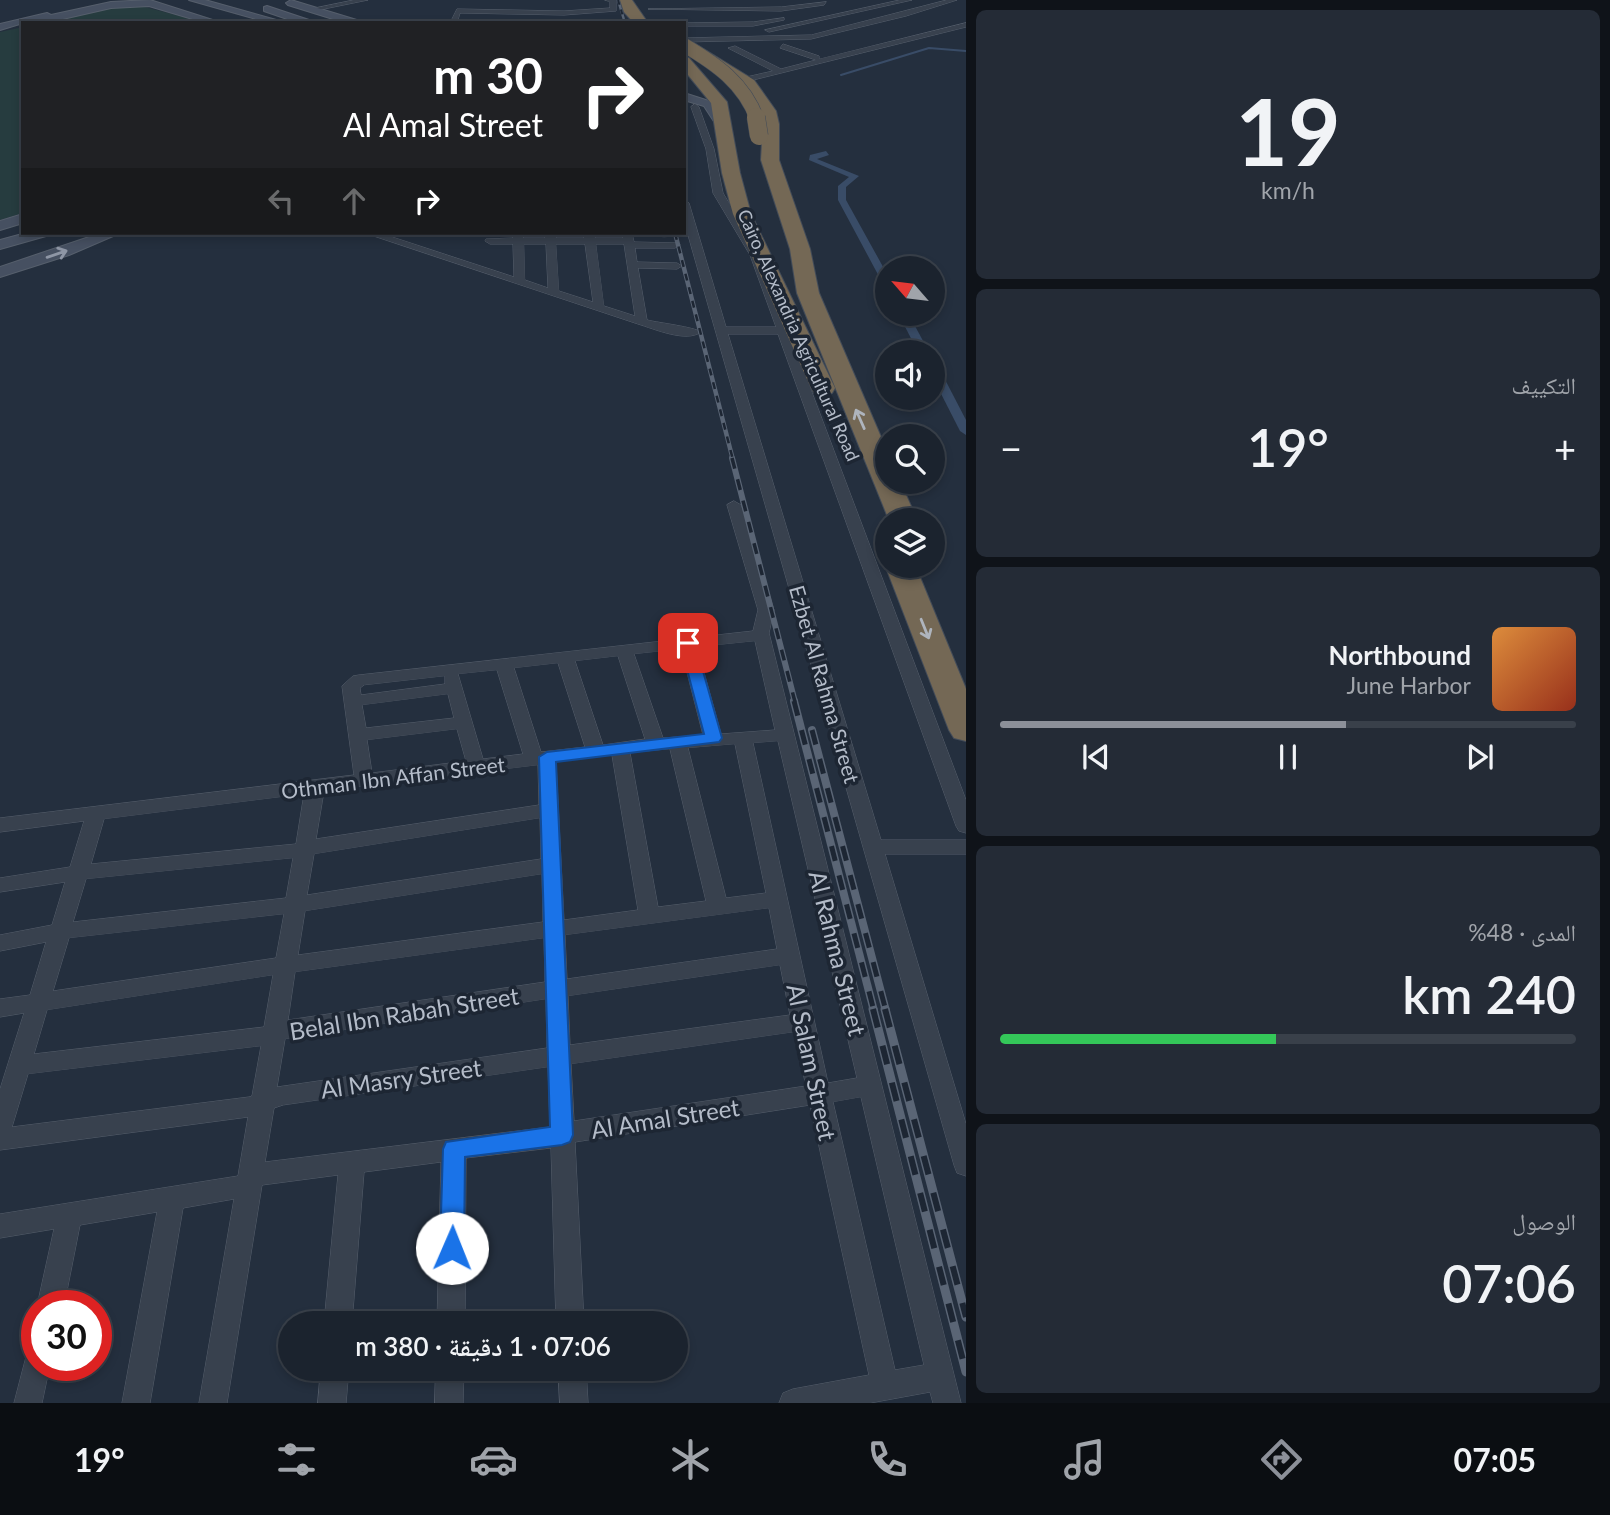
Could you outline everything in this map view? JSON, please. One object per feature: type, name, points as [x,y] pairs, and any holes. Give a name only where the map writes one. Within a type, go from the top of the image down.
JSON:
[{"type":"highway","points":[[614,3],[631,12],[639,21]]},
{"type":"highway","points":[[688,58],[735,70],[763,101],[759,132],[746,180],[768,239],[763,256]]},
{"type":"highway","points":[[688,58],[713,74],[732,94],[743,115],[759,132]]},
{"type":"highway","name":"Cairo, Alexandria Agricultural Road","points":[[688,58],[719,102],[742,214],[876,508]]},
{"type":"highway","points":[[721,122],[759,132]]},
{"type":"highway","name":"Cairo, Alexandria Agricultural Road","points":[[759,132],[758,152],[762,180],[779,230],[803,272],[808,293],[899,508]]},
{"type":"highway","points":[[905,578],[966,730]]},
{"type":"highway","points":[[928,578],[966,668]]},
{"type":"main road","points":[[30,21],[112,0]]},
{"type":"main road","points":[[194,0],[240,7],[281,18]]},
{"type":"main road","points":[[229,0],[264,21]]},
{"type":"main road","points":[[273,0],[281,18]]},
{"type":"main road","points":[[280,0],[351,21]]},
{"type":"main road","points":[[40,21],[111,5],[144,1],[210,21]]},
{"type":"main road","points":[[240,7],[288,21]]},
{"type":"main road","points":[[2,28],[21,23]]},
{"type":"main road","points":[[2,28],[21,25]]},
{"type":"main road","points":[[686,97],[708,104],[721,122]]},
{"type":"main road","points":[[0,226],[21,219]]},
{"type":"main road","points":[[0,238],[21,232]]},
{"type":"main road","points":[[0,245],[34,235]]},
{"type":"main road","points":[[0,272],[108,235]]},
{"type":"street","points":[[314,9],[365,0]]},
{"type":"street","points":[[686,31],[749,15],[873,0]]},
{"type":"street","points":[[787,27],[909,0]]},
{"type":"street","points":[[688,58],[846,29],[954,0]]},
{"type":"street","points":[[686,24],[827,1]]},
{"type":"street","points":[[453,21],[455,12],[575,8],[614,3]]},
{"type":"street","points":[[649,10],[749,15],[783,13]]},
{"type":"street","points":[[649,10],[749,15],[805,31],[829,25],[846,29]]},
{"type":"street","points":[[841,16],[868,24]]},
{"type":"street","points":[[893,18],[915,28]]},
{"type":"street","points":[[907,29],[966,18]]},
{"type":"street","points":[[735,70],[778,71],[966,25]]},
{"type":"street","points":[[732,48],[778,71],[837,50],[915,28]]},
{"type":"street","points":[[688,58],[732,48],[783,46],[873,32]]},
{"type":"street","points":[[800,44],[837,50]]},
{"type":"street","points":[[783,46],[816,58]]},
{"type":"street","points":[[751,65],[761,64]]},
{"type":"street","points":[[695,107],[710,149],[718,193],[755,255],[966,826]]},
{"type":"street","name":"Ezbet Al Rahma Street","points":[[686,210],[966,1165]]},
{"type":"street","points":[[383,235],[490,252],[520,281],[642,322],[675,331],[695,332]]},
{"type":"street","points":[[490,252],[518,237],[590,237],[675,245]]},
{"type":"street","points":[[518,237],[520,281]]},
{"type":"street","points":[[550,237],[554,293]]},
{"type":"street","points":[[590,237],[599,308]]},
{"type":"street","points":[[628,240],[642,322]]},
{"type":"street","points":[[632,265],[677,266]]},
{"type":"street","points":[[722,331],[781,330]]},
{"type":"street","name":"Al Rahma Street","points":[[734,505],[766,610],[762,635],[944,1390]]},
{"type":"street","points":[[364,780],[352,694],[362,679],[762,635]]},
{"type":"street","points":[[688,643],[713,738]]},
{"type":"street","points":[[624,650],[656,744]]},
{"type":"street","points":[[565,657],[596,751]]},
{"type":"street","points":[[504,664],[541,758],[549,810],[569,1311]]},
{"type":"street","points":[[449,670],[476,766]]},
{"type":"street","points":[[352,694],[454,688]]},
{"type":"street","points":[[358,736],[464,722]]},
{"type":"street","name":"Othman Ibn Affan Street","points":[[0,825],[620,748],[713,738],[786,735]]},
{"type":"street","name":"Al Salam Street","points":[[743,737],[819,1094],[870,1393]]},
{"type":"street","points":[[677,742],[718,907]]},
{"type":"street","points":[[620,748],[649,916]]},
{"type":"street","points":[[213,1403],[315,787]]},
{"type":"street","points":[[0,885],[78,873],[305,850],[336,842],[549,810]]},
{"type":"street","points":[[0,1127],[96,814]]},
{"type":"street","points":[[873,847],[966,847]]},
{"type":"street","points":[[0,943],[60,931],[295,905],[552,865]]},
{"type":"street","points":[[0,1008],[285,965],[777,899]]},
{"type":"street","name":"Belal Ibn Rabah Street","points":[[19,1065],[274,1034],[294,1027],[789,956]]},
{"type":"street","name":"Al Masry Street","points":[[0,1139],[242,1108],[282,1095],[803,1022]]},
{"type":"street","name":"Al Amal Street","points":[[0,1226],[172,1198],[249,1180],[352,1162],[562,1135],[871,1086]]},
{"type":"street","points":[[451,1311],[454,1149]]},
{"type":"street","points":[[339,1311],[352,1162]]},
{"type":"street","points":[[136,1403],[172,1198]]},
{"type":"street","points":[[53,1290],[70,1214]]},
{"type":"street","points":[[28,1403],[33,1381]]},
{"type":"street","points":[[332,1403],[334,1381]]},
{"type":"street","points":[[449,1403],[450,1381]]},
{"type":"street","points":[[573,1381],[574,1403]]},
{"type":"street","points":[[793,1403],[870,1393],[944,1390]]},
{"type":"green space","points":[[141,6],[199,21],[49,21],[105,8]]},
{"type":"green space","points":[[21,27],[21,214],[0,220],[0,32]]},
{"type":"waterway","points":[[841,75],[929,48],[966,51]]},
{"type":"waterway","points":[[826,153],[813,157],[813,160],[855,176],[842,186],[842,200],[875,260]]},
{"type":"waterway","points":[[910,326],[918,340]]},
{"type":"waterway","points":[[945,391],[966,431]]},
{"type":"railway","points":[[618,0],[624,21]]},
{"type":"railway","points":[[676,235],[733,460]]},
{"type":"railway","points":[[732,458],[795,702]]},
{"type":"railway","points":[[794,701],[874,1011]]},
{"type":"railway","points":[[812,730],[886,1011]]},
{"type":"railway","points":[[873,1009],[966,1372]]},
{"type":"railway","points":[[885,1009],[966,1317]]},
{"type":"route","points":[[452,1248],[454,1149],[562,1135],[547,757],[713,738],[688,643]]}]
